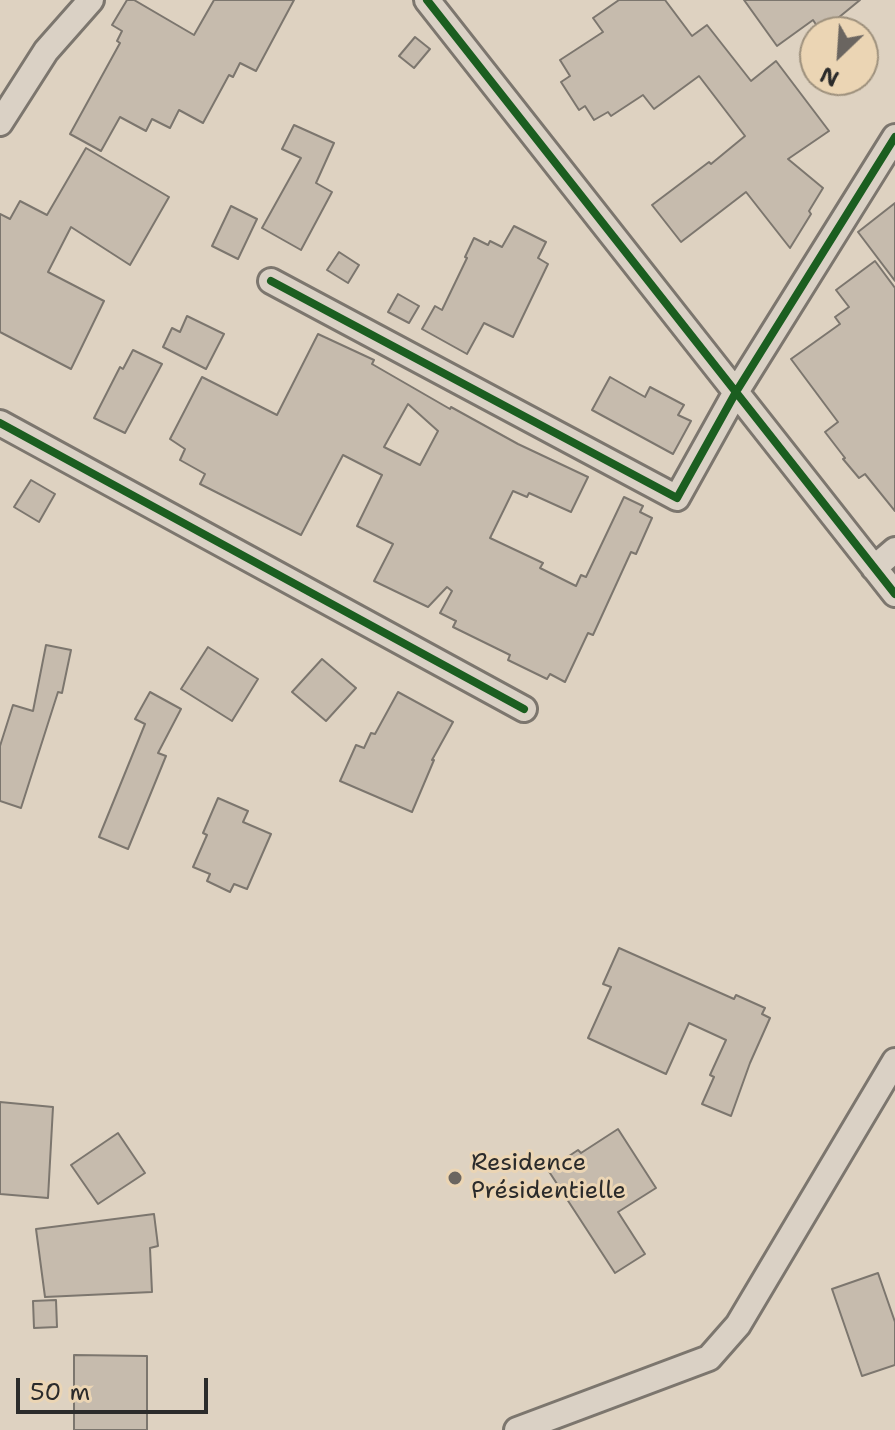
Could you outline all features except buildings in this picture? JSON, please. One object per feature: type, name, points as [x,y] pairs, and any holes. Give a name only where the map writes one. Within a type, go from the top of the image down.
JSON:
[{"type":"street","points":[[0,123],[46,51],[91,0]]},
{"type":"street","points":[[427,0],[895,594]]},
{"type":"street","points":[[271,281],[677,498],[736,392],[895,137]]},
{"type":"street","points":[[0,423],[524,709]]},
{"type":"street","points":[[874,568],[895,550]]},
{"type":"street","points":[[517,1430],[709,1358],[738,1325],[895,1061]]},
{"type":"cycle path","points":[[427,0],[895,594]]},
{"type":"cycle path","points":[[271,281],[677,498],[736,392],[895,137]]},
{"type":"cycle path","points":[[0,423],[524,709]]},
{"type":"place","name":"Residence Présidentielle","points":[[455,1178]]}]
